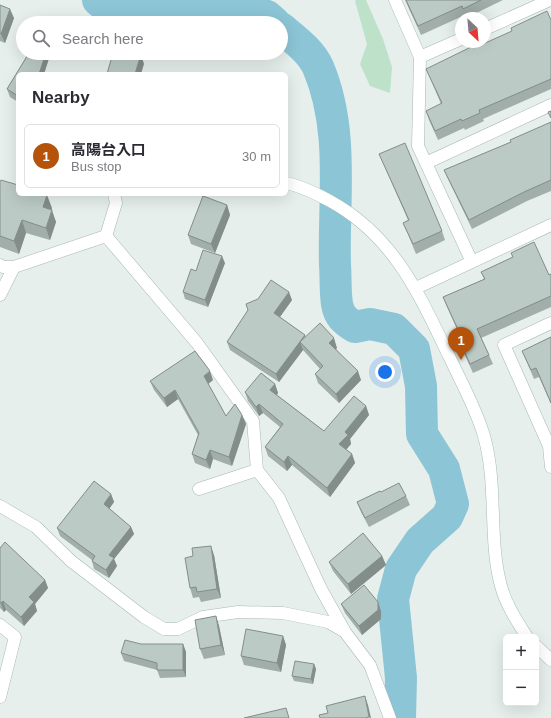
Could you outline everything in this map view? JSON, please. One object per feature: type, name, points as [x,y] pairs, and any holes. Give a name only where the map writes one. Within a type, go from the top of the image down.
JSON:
[{"type":"street","points":[[395,0],[420,57],[418,146],[472,262]]},
{"type":"street","points":[[491,26],[550,0]]},
{"type":"street","points":[[420,57],[455,42]]},
{"type":"street","points":[[426,163],[551,105]]},
{"type":"street","points":[[288,183],[294,184],[323,197],[346,210],[368,227],[393,254],[416,288],[476,414],[484,436],[490,464],[496,549],[501,586],[511,611],[525,634]]},
{"type":"street","points":[[106,236],[116,203],[114,196]]},
{"type":"street","points":[[416,288],[551,226]]},
{"type":"street","points":[[0,264],[3,267],[14,267],[106,236]]},
{"type":"street","points":[[106,236],[197,343],[253,421],[257,470],[279,498],[321,589],[345,632],[370,664],[390,718]]},
{"type":"street","points":[[0,294],[14,267]]},
{"type":"street","points":[[551,323],[504,345],[549,446],[551,467]]},
{"type":"street","points":[[199,489],[257,470]]},
{"type":"street","points":[[0,506],[36,527],[71,561],[144,617],[164,629],[178,629],[203,617],[238,612],[283,613],[328,622],[345,632]]},
{"type":"street","points":[[0,625],[15,637],[0,697]]},
{"type":"street","points":[[539,649],[551,660]]},
{"type":"green space","points":[[366,0],[383,39],[392,67],[390,93],[370,86],[360,64],[367,44],[355,1]]},
{"type":"building","points":[[406,0],[481,0],[463,9],[462,6],[418,26]]},
{"type":"building","points":[[0,5],[10,9],[1,34],[0,33]]},
{"type":"building","points":[[547,11],[551,20],[551,79],[479,110],[480,113],[462,121],[461,119],[435,131],[426,111],[442,103],[426,69],[469,48],[491,48],[491,40],[512,31],[511,28]]},
{"type":"building","points":[[25,60],[44,60],[40,72],[17,72]]},
{"type":"building","points":[[111,60],[139,60],[136,72],[108,72]]},
{"type":"building","points":[[16,74],[16,95],[7,89]]},
{"type":"building","points":[[551,111],[551,118],[548,112]]},
{"type":"building","points":[[551,122],[551,180],[469,220],[444,170],[511,142],[510,140]]},
{"type":"building","points":[[405,143],[442,231],[413,244],[403,223],[409,220],[379,154]]},
{"type":"building","points":[[1,180],[16,184],[16,196],[47,196],[43,207],[52,210],[46,228],[22,220],[14,241],[0,236]]},
{"type":"building","points":[[203,196],[227,205],[211,244],[188,235]]},
{"type":"building","points":[[534,242],[549,275],[551,274],[551,296],[477,329],[489,355],[470,364],[458,337],[461,336],[443,297],[485,279],[481,272],[513,257],[511,253]]},
{"type":"building","points":[[203,250],[222,256],[205,300],[183,292],[191,269],[196,271]]},
{"type":"building","points":[[271,280],[289,292],[274,313],[305,335],[276,374],[227,342],[248,310],[246,304],[258,299]]},
{"type":"building","points":[[320,323],[334,338],[329,343],[358,371],[336,394],[315,374],[323,366],[300,342]]},
{"type":"building","points":[[551,337],[551,403],[536,368],[531,370],[522,351]]},
{"type":"building","points":[[195,351],[210,371],[204,376],[226,416],[235,404],[242,415],[229,457],[210,450],[206,460],[192,454],[199,433],[175,390],[164,398],[150,381]]},
{"type":"building","points":[[261,373],[275,384],[270,390],[324,431],[354,396],[366,406],[345,432],[348,435],[339,444],[352,454],[327,488],[288,456],[284,462],[265,447],[283,424],[259,404],[256,407],[245,392]]},
{"type":"building","points":[[94,481],[111,494],[104,504],[131,527],[109,555],[114,558],[106,570],[92,561],[95,556],[57,528]]},
{"type":"building","points":[[399,483],[406,496],[365,518],[357,502]]},
{"type":"building","points":[[363,533],[382,556],[348,584],[329,562]]},
{"type":"building","points":[[5,542],[45,580],[29,597],[34,602],[21,617],[3,601],[1,603],[0,602],[0,548]]},
{"type":"building","points":[[211,546],[217,589],[197,592],[196,587],[190,588],[185,558],[193,556],[192,548]]},
{"type":"building","points":[[364,585],[378,602],[378,610],[359,626],[341,604]]},
{"type":"building","points":[[216,616],[221,645],[200,649],[195,620]]},
{"type":"building","points":[[246,629],[283,636],[277,663],[241,656]]},
{"type":"building","points":[[125,640],[141,644],[183,644],[183,670],[157,670],[157,663],[121,653]]},
{"type":"building","points":[[295,661],[314,664],[311,679],[292,676]]},
{"type":"building","points":[[365,696],[369,717],[320,718],[319,715],[328,713],[326,706]]},
{"type":"building","points":[[286,708],[289,718],[244,718]]},
{"type":"waterway","points":[[98,0],[100,2],[126,10],[248,10],[267,16]]},
{"type":"waterway","points":[[288,34],[302,46],[315,61],[326,91],[332,115],[336,165],[336,295],[339,312],[348,323],[355,327],[370,324],[394,329],[414,349],[421,386],[422,434],[444,469],[453,504],[447,517],[420,541],[401,569],[393,599],[401,678],[400,718]]},
{"type":"place","name":"高陽台入口","points":[[461,360]]}]
